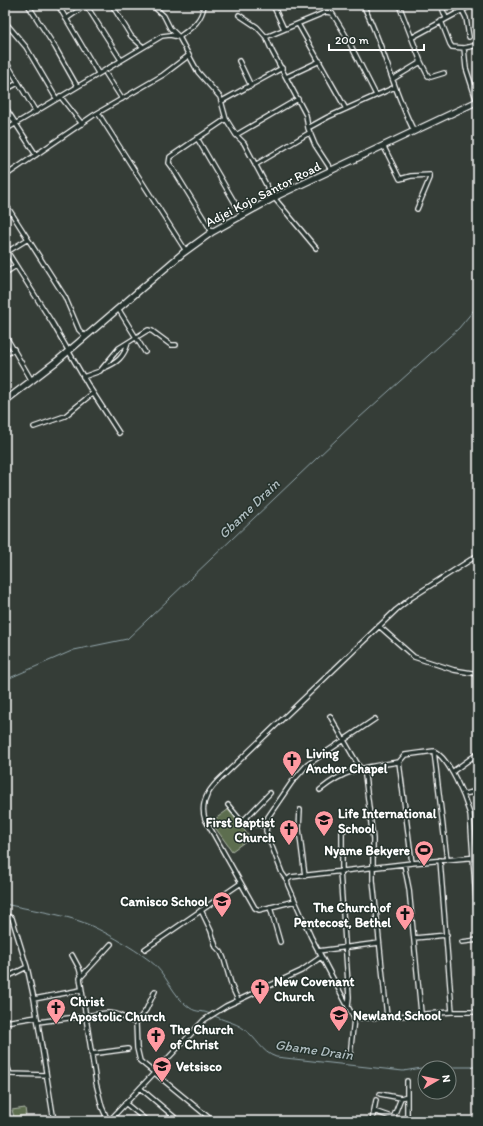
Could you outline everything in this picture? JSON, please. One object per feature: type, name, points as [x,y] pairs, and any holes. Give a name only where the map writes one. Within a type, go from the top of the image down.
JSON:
[{"type":"street","points":[[28,5],[55,47],[77,86]]},
{"type":"street","points":[[58,5],[98,74]]},
{"type":"street","points":[[66,19],[86,5],[121,60]]},
{"type":"street","points":[[112,5],[131,36],[144,47]]},
{"type":"street","points":[[152,5],[164,16],[170,28],[179,36],[188,56],[222,101],[226,119],[236,135],[244,143],[274,198],[316,248]]},
{"type":"street","points":[[5,130],[162,36],[179,36],[192,27],[200,18],[203,14],[204,5]]},
{"type":"street","points":[[273,5],[284,29]]},
{"type":"street","points":[[363,5],[377,36],[395,87],[414,132]]},
{"type":"street","points":[[399,5],[428,76],[431,77],[444,73]]},
{"type":"street","points":[[440,5],[446,18]]},
{"type":"street","points":[[413,37],[441,20],[470,6]]},
{"type":"street","points":[[462,10],[466,18],[469,37]]},
{"type":"street","points":[[266,37],[326,12],[332,13],[345,34],[376,95]]},
{"type":"street","points":[[239,15],[257,27],[266,37],[306,115],[309,133],[332,171]]},
{"type":"street","points":[[441,20],[452,46],[464,48],[478,45]]},
{"type":"street","points":[[5,22],[26,47],[58,97],[82,124]]},
{"type":"street","points":[[298,24],[346,109]]},
{"type":"street","points":[[464,48],[466,68],[477,102]]},
{"type":"street","points":[[5,176],[98,113],[163,75],[188,56]]},
{"type":"street","points":[[5,60],[36,112]]},
{"type":"street","points":[[238,61],[251,86]]},
{"type":"street","points":[[286,77],[320,61]]},
{"type":"street","points":[[393,79],[421,62]]},
{"type":"street","points":[[222,101],[282,68]]},
{"type":"street","points":[[106,74],[122,99]]},
{"type":"street","points":[[5,90],[18,83]]},
{"type":"street","points":[[308,128],[395,87]]},
{"type":"street","points":[[236,135],[298,100]]},
{"type":"street","name":"Adjei Kojo Santor Road","points":[[5,401],[69,352],[186,250],[212,232],[274,198],[477,102]]},
{"type":"street","points":[[5,107],[36,155]]},
{"type":"street","points":[[98,113],[186,250]]},
{"type":"street","points":[[212,232],[169,163],[170,158],[226,119]]},
{"type":"street","points":[[255,165],[309,133]]},
{"type":"street","points":[[197,138],[242,215]]},
{"type":"street","points":[[384,147],[400,179],[411,176],[430,175],[417,209]]},
{"type":"street","points":[[5,203],[65,297],[80,330],[86,337]]},
{"type":"street","points":[[28,239],[6,250],[83,377],[119,433]]},
{"type":"street","points":[[5,273],[16,266]]},
{"type":"street","points":[[119,310],[145,352]]},
{"type":"street","points":[[103,369],[119,348],[150,330],[171,345],[176,345]]},
{"type":"street","points":[[5,334],[32,381]]},
{"type":"street","points":[[83,377],[113,364],[123,356],[128,344]]},
{"type":"street","points":[[5,355],[14,349]]},
{"type":"street","points":[[34,427],[65,416],[93,393]]},
{"type":"street","points":[[295,901],[257,910],[203,815],[203,807],[209,792],[222,776],[411,598],[478,554]]},
{"type":"street","points":[[380,626],[414,657],[454,670],[478,674]]},
{"type":"street","points":[[330,716],[362,768],[373,839],[373,867],[387,1017]]},
{"type":"street","points":[[350,1056],[354,1018],[318,952],[287,880],[282,873],[266,826],[268,817],[302,769],[375,719]]},
{"type":"street","points":[[434,751],[447,860]]},
{"type":"street","points":[[412,863],[400,762],[405,755],[434,751],[441,756],[464,794],[463,800],[471,819],[476,857],[478,929]]},
{"type":"street","points":[[452,772],[477,754]]},
{"type":"street","points":[[320,790],[342,774],[362,768],[400,762]]},
{"type":"street","points":[[464,794],[478,791]]},
{"type":"street","points":[[242,822],[270,793]]},
{"type":"street","points":[[228,805],[242,822],[266,826]]},
{"type":"street","points":[[300,810],[299,829],[305,876]]},
{"type":"street","points":[[348,827],[342,832],[341,871],[349,997],[348,1007]]},
{"type":"street","points":[[287,880],[292,877],[373,867],[476,857]]},
{"type":"street","points":[[440,860],[452,1012]]},
{"type":"street","points":[[404,864],[409,889],[421,1013]]},
{"type":"street","points":[[144,948],[241,883]]},
{"type":"street","points":[[270,907],[280,942]]},
{"type":"street","points":[[201,910],[211,931],[216,947],[221,952],[232,987],[238,1000]]},
{"type":"street","points":[[5,915],[12,918],[27,967],[34,999],[54,1121]]},
{"type":"street","points":[[414,938],[447,935]]},
{"type":"street","points":[[462,942],[478,940]]},
{"type":"street","points":[[318,952],[379,943]]},
{"type":"street","points":[[81,975],[111,944]]},
{"type":"street","points":[[72,955],[81,975],[81,990],[91,1054],[102,1107],[108,1121],[204,1020],[215,1012],[238,1000],[301,971],[321,958]]},
{"type":"street","points":[[5,978],[27,967]]},
{"type":"street","points":[[34,999],[81,990]]},
{"type":"street","points":[[155,991],[146,1010],[136,1023],[138,1057],[213,1121]]},
{"type":"street","points":[[354,1018],[387,1017],[421,1013],[478,1012]]},
{"type":"street","points":[[38,1022],[116,1014],[136,1023]]},
{"type":"street","points":[[5,1022],[37,1017]]},
{"type":"street","points":[[91,1054],[128,1049]]},
{"type":"street","points":[[5,1060],[10,1074],[46,1074]]},
{"type":"street","points":[[407,1081],[407,1121]]},
{"type":"street","points":[[140,1088],[179,1121]]},
{"type":"street","points":[[380,1094],[401,1098],[407,1096]]},
{"type":"street","points":[[374,1111],[393,1119],[401,1098]]},
{"type":"street","points":[[372,1121],[376,1100]]},
{"type":"street","points":[[126,1103],[146,1121]]},
{"type":"green space","points":[[229,809],[250,838],[232,851],[211,822]]},
{"type":"green space","points":[[25,1108],[26,1115],[14,1117],[12,1110]]},
{"type":"waterway","name":"Gbame Drain","points":[[5,680],[74,650],[127,639],[359,418],[459,328],[478,305]]},
{"type":"waterway","name":"Gbame Drain","points":[[5,904],[73,919],[90,925],[107,934],[134,950],[155,965],[179,997],[190,1008],[210,1014]]},
{"type":"waterway","name":"Gbame Drain","points":[[213,1015],[240,1027],[248,1033],[266,1052],[276,1057],[403,1071],[428,1067],[478,1067]]},
{"type":"place","name":"Living Anchor Chapel","points":[[292,777]]},
{"type":"place","name":"Life International School","points":[[324,837]]},
{"type":"place","name":"First Baptist Church","points":[[289,846]]},
{"type":"place","name":"Nyame Bekyere","points":[[424,867]]},
{"type":"place","name":"Camisco School","points":[[222,918]]},
{"type":"place","name":"The Church of Pentecost, Bethel","points":[[405,931]]},
{"type":"place","name":"New Covenant Church","points":[[260,1005]]},
{"type":"place","name":"Christ Apostolic Church","points":[[56,1025]]},
{"type":"place","name":"Newland School","points":[[339,1032]]},
{"type":"place","name":"The Church of Christ","points":[[156,1053]]},
{"type":"place","name":"Vetsisco","points":[[162,1083]]}]
